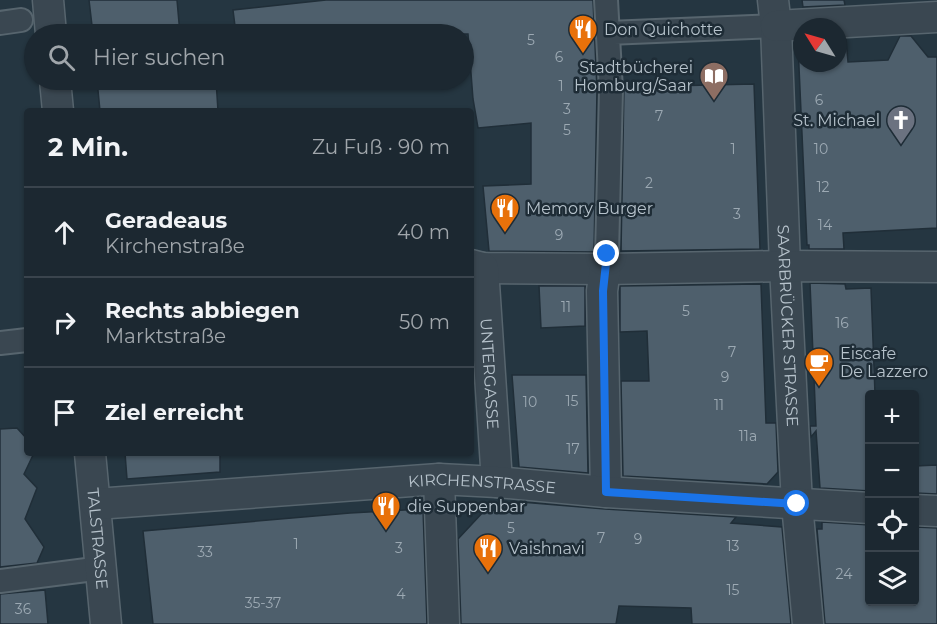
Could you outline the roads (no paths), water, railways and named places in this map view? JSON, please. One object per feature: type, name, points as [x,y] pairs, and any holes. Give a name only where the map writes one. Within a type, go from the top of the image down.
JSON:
[{"type":"street","points":[[48,0],[50,24]]},
{"type":"street","points":[[606,0],[611,90],[607,254],[603,291],[606,492]]},
{"type":"street","points":[[608,33],[775,13],[937,17]]},
{"type":"street","name":"SAARBRÜCKER STRASSE","points":[[775,13],[797,504],[808,624]]},
{"type":"street","points":[[56,90],[58,108]]},
{"type":"street","points":[[477,266],[937,267]]},
{"type":"street","name":"UNTERGASSE","points":[[477,266],[497,482]]},
{"type":"street","points":[[0,344],[24,340]]},
{"type":"street","name":"TALSTRASSE","points":[[90,456],[106,624]]},
{"type":"street","points":[[439,479],[444,624]]},
{"type":"street","name":"KIRCHENSTRASSE","points":[[96,504],[439,479],[865,508]]},
{"type":"street","points":[[919,510],[937,511]]},
{"type":"street","points":[[0,581],[102,568]]},
{"type":"place","name":"Don Quichotte","points":[[583,54]]},
{"type":"place","name":"Stadtbücherei Homburg/Saar","points":[[714,102]]},
{"type":"place","name":"St. Michael","points":[[901,146]]},
{"type":"place","name":"Memory Burger","points":[[505,234]]},
{"type":"place","name":"Eiscafe De Lazzero","points":[[819,388]]},
{"type":"place","name":"die Suppenbar","points":[[386,532]]},
{"type":"place","name":"Vaishnavi","points":[[488,574]]}]
